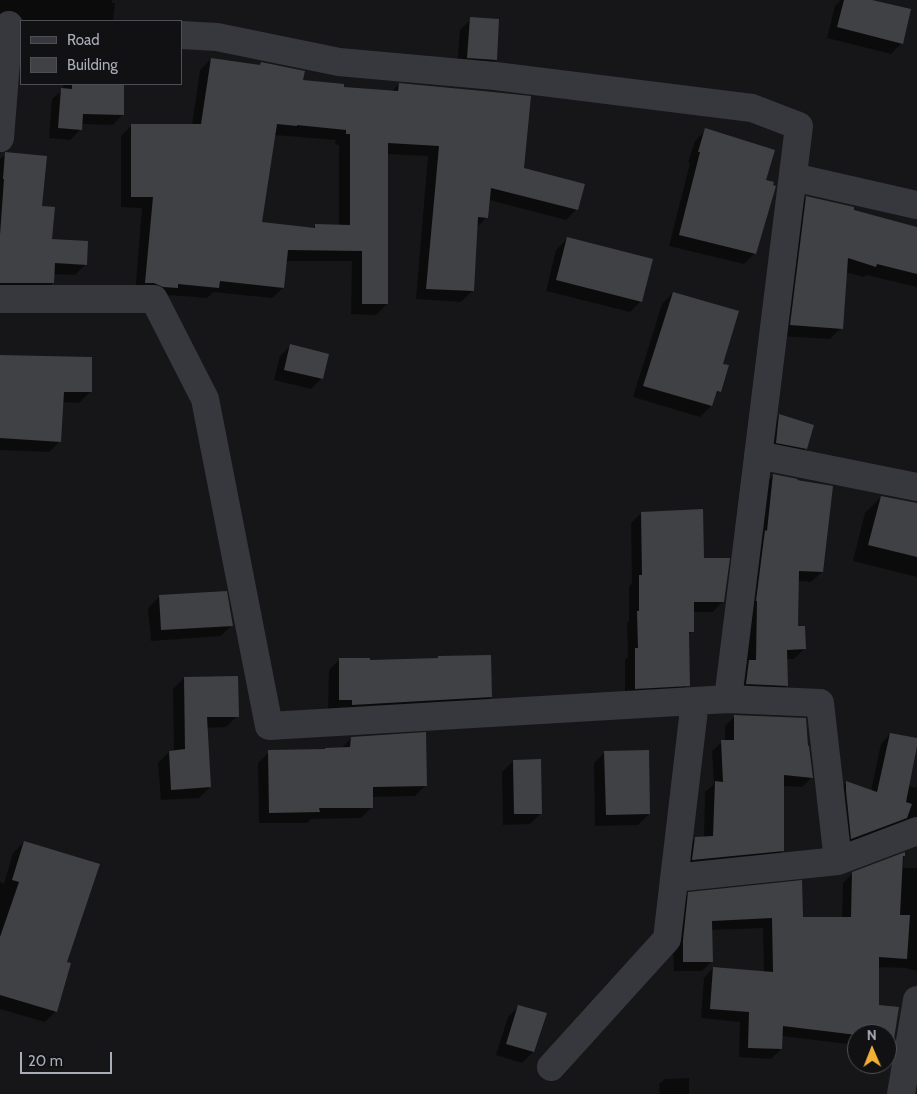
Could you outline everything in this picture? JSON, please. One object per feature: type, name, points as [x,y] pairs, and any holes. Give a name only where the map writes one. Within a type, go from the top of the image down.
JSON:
[{"type":"street","points":[[0,138],[10,26]]},
{"type":"street","points":[[182,35],[217,37],[339,62],[495,76],[752,108],[799,126],[728,699]]},
{"type":"street","points":[[792,177],[917,205]]},
{"type":"street","points":[[0,299],[154,298],[204,400],[269,726],[728,699],[820,703],[838,861]]},
{"type":"street","points":[[758,454],[917,487]]},
{"type":"street","points":[[550,1067],[667,939],[695,701]]},
{"type":"street","points":[[674,878],[838,861],[917,831]]},
{"type":"street","points":[[900,1094],[917,1000]]},
{"type":"building","points":[[844,0],[872,0],[911,9],[903,44],[837,27]]},
{"type":"building","points":[[470,17],[499,19],[497,60],[467,58]]},
{"type":"building","points":[[211,58],[260,65],[261,62],[305,71],[303,80],[344,84],[344,87],[398,91],[399,83],[531,96],[524,168],[585,184],[578,210],[491,188],[488,218],[478,217],[474,291],[426,289],[439,146],[388,143],[388,304],[362,304],[362,251],[288,250],[284,288],[220,281],[219,288],[178,284],[178,288],[163,287],[154,283],[145,283],[153,197],[131,197],[131,124],[201,124]],"holes":[[[277,124],[346,130],[346,134],[350,134],[350,225],[315,224],[315,228],[262,222]]]},
{"type":"building","points":[[72,85],[124,85],[124,115],[83,114],[82,130],[58,128],[61,88],[72,89]]},
{"type":"building","points":[[705,128],[775,150],[766,180],[774,182],[773,185],[776,186],[756,254],[679,235]]},
{"type":"building","points":[[5,152],[47,156],[42,206],[55,207],[52,239],[88,241],[87,265],[55,263],[54,283],[0,283],[0,235]]},
{"type":"building","points":[[806,196],[854,207],[854,210],[917,227],[917,274],[877,264],[876,267],[848,258],[843,329],[790,325]]},
{"type":"building","points":[[567,237],[653,259],[642,302],[556,280]]},
{"type":"building","points":[[673,292],[739,311],[723,364],[729,365],[721,392],[717,391],[712,406],[643,386]]},
{"type":"building","points":[[290,344],[329,354],[323,379],[284,370]]},
{"type":"building","points":[[0,355],[92,357],[92,392],[64,392],[61,442],[0,438]]},
{"type":"building","points":[[779,414],[814,425],[807,449],[776,443]]},
{"type":"building","points":[[773,474],[833,486],[823,572],[799,571],[798,626],[805,626],[806,649],[787,650],[788,686],[746,684],[749,660],[756,660],[756,601],[765,530],[767,531]]},
{"type":"building","points":[[881,496],[917,503],[917,557],[868,545]]},
{"type":"building","points":[[703,509],[704,558],[730,558],[724,602],[694,602],[694,632],[689,632],[690,686],[635,689],[635,648],[638,648],[637,611],[639,611],[639,575],[642,575],[641,512]]},
{"type":"building","points":[[227,591],[233,626],[161,630],[159,595]]},
{"type":"building","points":[[491,655],[492,697],[352,705],[352,700],[339,700],[339,658],[370,658],[370,660]]},
{"type":"building","points":[[238,676],[239,717],[207,717],[211,787],[171,790],[169,751],[185,749],[184,677]]},
{"type":"building","points":[[734,715],[806,718],[813,778],[784,775],[784,851],[692,860],[695,837],[713,836],[715,781],[723,782],[721,740],[734,740]]},
{"type":"building","points":[[426,732],[427,786],[373,787],[373,808],[319,808],[320,812],[269,813],[268,750],[350,747],[351,737]]},
{"type":"building","points":[[890,733],[917,738],[906,802],[912,804],[907,818],[851,839],[846,781],[877,792]]},
{"type":"building","points":[[649,750],[650,814],[606,815],[604,751]]},
{"type":"building","points":[[541,759],[542,814],[514,814],[513,760]]},
{"type":"building","points":[[24,841],[100,864],[67,962],[71,963],[57,1012],[0,995],[0,937],[19,882],[12,880]]},
{"type":"building","points":[[905,852],[905,856],[903,856],[900,915],[910,915],[907,959],[879,957],[879,1005],[899,1007],[896,1024],[847,1024],[847,1034],[783,1026],[782,1049],[748,1048],[749,1012],[710,1009],[713,967],[773,972],[772,918],[712,921],[713,962],[683,962],[683,940],[688,892],[802,880],[803,917],[851,917],[852,872]]},
{"type":"building","points":[[518,1005],[547,1013],[534,1052],[506,1044]]}]
